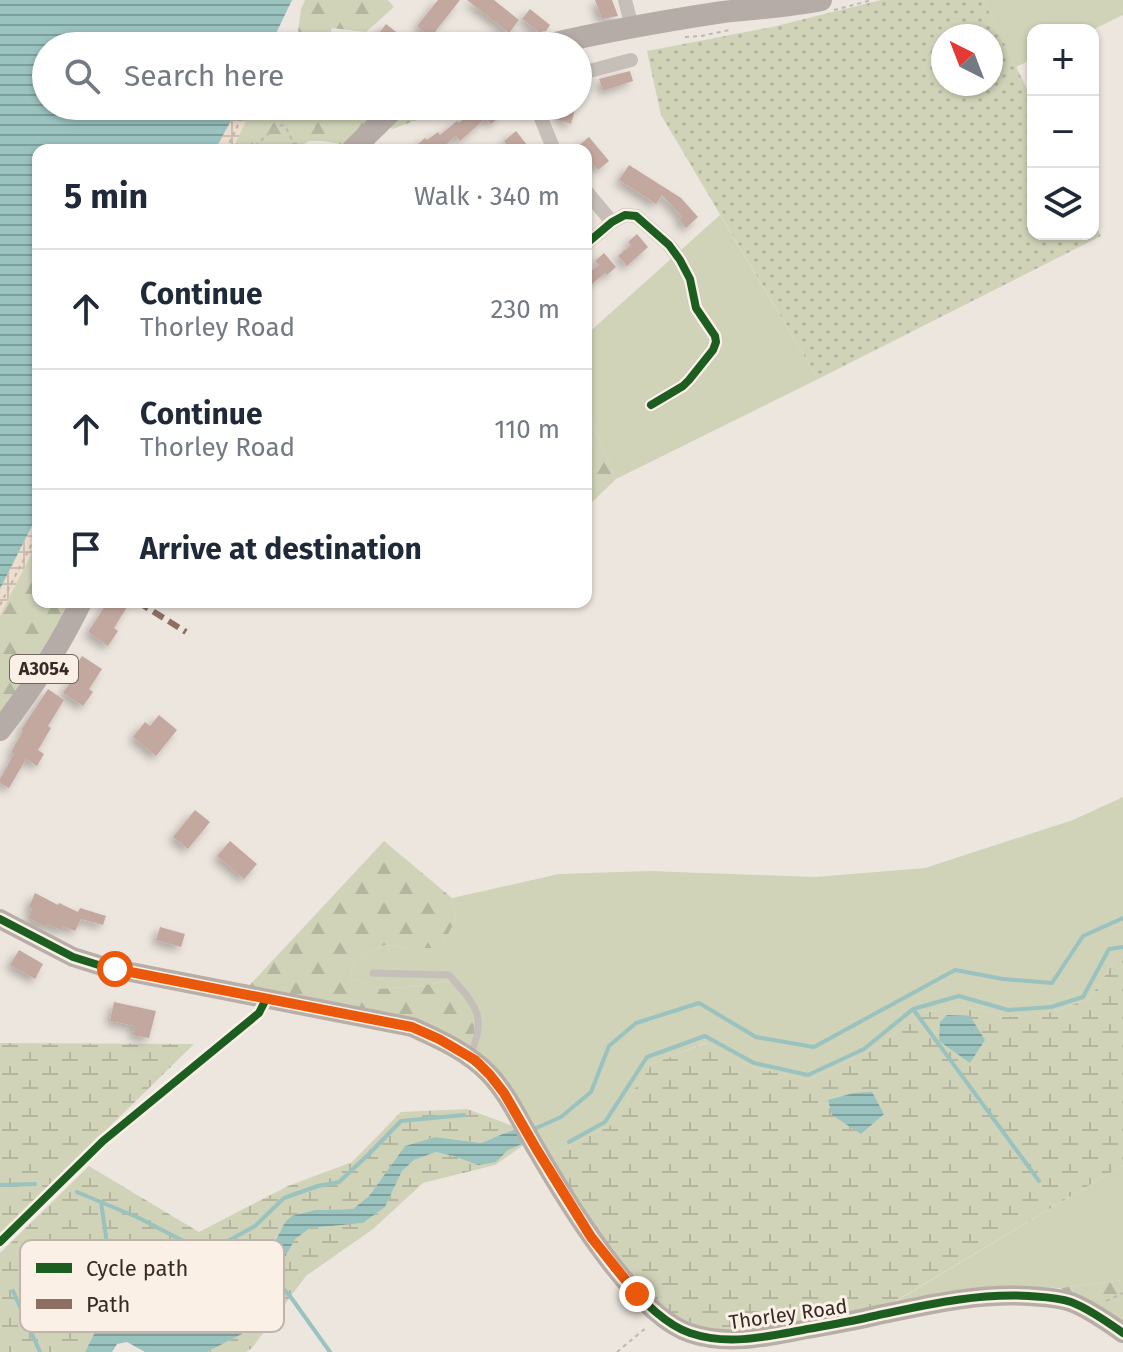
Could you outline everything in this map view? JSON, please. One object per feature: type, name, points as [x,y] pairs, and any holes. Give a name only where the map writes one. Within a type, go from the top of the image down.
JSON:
[{"type":"main road","points":[[592,35],[725,12],[821,0]]},
{"type":"main road","points":[[360,144],[394,120]]},
{"type":"main road","name":"A3054","points":[[0,730],[31,691],[78,608]]},
{"type":"main road","points":[[0,919],[73,957],[105,967],[412,1027],[470,1057]]},
{"type":"main road","name":"Thorley Road","points":[[470,1057],[504,1093],[591,1237],[637,1294],[660,1316],[681,1330],[693,1335],[744,1340],[963,1298],[1003,1294],[1051,1297],[1074,1303],[1123,1333]]},
{"type":"street","points":[[625,0],[632,27]]},
{"type":"street","points":[[592,70],[631,60]]},
{"type":"street","points":[[542,120],[552,144]]},
{"type":"street","points":[[592,198],[612,222]]},
{"type":"street","points":[[592,239],[625,215],[636,216],[669,245],[680,260],[690,279],[696,308],[715,336],[713,350],[689,380],[651,405]]},
{"type":"lane","points":[[373,973],[449,975],[477,1013],[480,1025],[478,1040],[470,1057]]},
{"type":"path","points":[[229,144],[240,120]]},
{"type":"path","points":[[256,144],[282,125],[294,144]]},
{"type":"path","points":[[0,605],[32,544]]},
{"type":"path","points":[[617,1352],[660,1316]]},
{"type":"green space","points":[[305,0],[388,0],[394,7],[366,32],[332,28],[331,32],[299,32]]},
{"type":"green space","points":[[881,0],[983,0],[995,24],[931,24],[931,96],[1003,96],[1003,40],[1027,89],[1027,240],[1093,240],[818,379],[661,115],[647,51],[772,27]]},
{"type":"green space","points":[[983,0],[1123,0],[1123,15],[1099,27],[1099,24],[1027,24],[1027,62],[1016,67],[1003,41],[1003,24],[995,24]]},
{"type":"green space","points":[[246,120],[372,120],[347,144],[309,141],[304,144],[235,144]]},
{"type":"green space","points":[[382,120],[415,120],[393,129],[380,122]]},
{"type":"green space","points":[[720,215],[818,379],[616,479],[592,421],[592,330]]},
{"type":"green space","points":[[592,421],[616,479],[592,502]]},
{"type":"green space","points":[[32,553],[32,608],[69,608],[0,717],[0,615]]},
{"type":"green space","points":[[1123,797],[1123,954],[1119,955],[1089,999],[1053,1012],[1004,1017],[962,1005],[924,1013],[869,1051],[808,1080],[753,1067],[705,1043],[652,1064],[610,1126],[547,1156],[470,1049],[448,981],[378,989],[350,978],[354,961],[384,945],[441,948],[456,919],[452,898],[559,874],[649,871],[815,877],[925,868],[1073,820]]},
{"type":"green space","points":[[384,841],[452,898],[456,919],[441,948],[384,945],[354,961],[350,978],[378,989],[448,981],[461,996],[473,1020],[470,1049],[246,989]]},
{"type":"green space","points":[[1123,954],[1123,1165],[889,1305],[737,1336],[699,1330],[664,1312],[598,1236],[547,1156],[610,1126],[652,1064],[706,1043],[753,1067],[808,1080],[869,1051],[924,1013],[962,1005],[1004,1017],[1053,1012],[1089,999],[1119,955]]},
{"type":"green space","points":[[0,1043],[194,1044],[0,1234]]},
{"type":"green space","points":[[467,1109],[516,1127],[525,1144],[495,1165],[423,1183],[373,1229],[306,1276],[284,1305],[284,1258],[295,1238],[310,1228],[363,1223],[385,1207],[402,1171],[414,1160],[436,1152],[496,1162],[508,1150],[514,1129],[481,1143],[435,1137],[405,1146],[369,1196],[353,1209],[315,1210],[285,1222],[276,1240],[20,1240],[20,1332],[95,1332],[85,1352],[0,1352],[0,1253],[89,1166],[199,1232],[288,1186],[352,1162],[401,1112]]},
{"type":"green space","points":[[1123,1165],[1123,1280],[1060,1288],[1008,1286],[890,1305]]},
{"type":"green space","points":[[1123,1280],[1123,1327],[1060,1288]]},
{"type":"green space","points":[[264,1332],[246,1352],[207,1352],[242,1334]]},
{"type":"shaded area","points":[[231,120],[246,120],[235,144],[218,144]]},
{"type":"shaded area","points":[[32,526],[32,553],[0,615],[0,589]]},
{"type":"water","points":[[0,0],[292,0],[277,32],[32,32],[32,120],[231,120],[218,144],[32,144],[32,526],[0,589]]},
{"type":"water","points":[[947,1015],[970,1016],[985,1040],[970,1063],[939,1041],[940,1022]]},
{"type":"water","points":[[872,1092],[884,1114],[861,1134],[832,1115],[828,1100]]},
{"type":"water","points":[[515,1129],[522,1144],[508,1150],[496,1162],[478,1165],[436,1152],[414,1160],[402,1171],[385,1207],[363,1223],[310,1228],[295,1239],[284,1259],[284,1240],[276,1240],[285,1222],[292,1216],[315,1210],[353,1209],[369,1196],[405,1146],[435,1137],[481,1143]]},
{"type":"water","points":[[95,1332],[243,1332],[207,1352],[145,1352],[127,1342],[117,1344],[112,1352],[85,1352]]},
{"type":"building","points":[[438,0],[460,0],[435,32],[425,32],[417,26]]},
{"type":"building","points":[[467,0],[494,0],[519,20],[508,32]]},
{"type":"building","points":[[595,0],[612,0],[618,16],[602,19]]},
{"type":"building","points":[[530,9],[550,25],[546,31],[539,32],[522,19]]},
{"type":"building","points":[[386,24],[396,32],[380,32]]},
{"type":"building","points":[[630,71],[633,81],[603,91],[599,79]]},
{"type":"building","points":[[463,120],[484,120],[460,141],[456,136],[447,144],[418,144],[438,132],[440,135],[457,121]]},
{"type":"building","points":[[516,131],[526,144],[506,144],[504,141]]},
{"type":"building","points":[[589,137],[609,161],[598,170],[592,163],[592,144],[580,144]]},
{"type":"building","points":[[629,165],[681,198],[698,217],[686,228],[679,219],[682,217],[662,195],[656,204],[619,180]]},
{"type":"building","points":[[637,234],[648,247],[627,266],[618,256],[631,245],[628,242]]},
{"type":"building","points":[[604,253],[616,267],[592,284],[592,270],[599,265],[595,261]]},
{"type":"building","points":[[104,608],[126,608],[114,628],[118,631],[108,646],[88,632]]},
{"type":"building","points":[[82,656],[102,669],[89,689],[93,692],[83,706],[63,693],[77,673],[73,670]]},
{"type":"building","points":[[48,689],[64,700],[38,750],[44,754],[37,766],[26,759],[9,788],[0,783],[0,779],[14,754],[11,752],[21,730]]},
{"type":"building","points":[[159,715],[177,730],[156,756],[133,737],[145,722],[150,726]]},
{"type":"building","points":[[195,810],[210,822],[188,849],[173,837]]},
{"type":"building","points":[[230,841],[257,864],[244,879],[217,856]]},
{"type":"building","points":[[35,893],[78,912],[80,908],[106,916],[103,925],[81,919],[75,931],[63,926],[61,930],[47,924],[46,927],[28,918]]},
{"type":"building","points":[[160,927],[185,934],[181,947],[156,940]]},
{"type":"building","points":[[19,950],[43,964],[35,979],[10,965]]},
{"type":"building","points":[[114,1002],[156,1011],[149,1038],[133,1035],[135,1026],[110,1021]]},
{"type":"waterway","points":[[534,1129],[561,1117],[591,1092],[609,1046],[636,1023],[699,1003],[756,1037],[814,1047],[955,970],[1003,979],[1052,983],[1083,936],[1123,918]]},
{"type":"waterway","points":[[569,1142],[605,1122],[647,1057],[705,1036],[754,1063],[808,1075],[864,1049],[913,1009],[959,996],[1008,1010],[1051,1007],[1083,997],[1109,949],[1123,947]]},
{"type":"waterway","points":[[913,1009],[1039,1181]]},
{"type":"waterway","points":[[230,1240],[255,1226],[284,1198],[339,1182],[401,1121],[464,1115]]},
{"type":"waterway","points":[[0,1185],[35,1184]]},
{"type":"waterway","points":[[77,1192],[181,1240]]},
{"type":"waterway","points":[[101,1202],[106,1240]]},
{"type":"waterway","points":[[284,1290],[330,1352]]},
{"type":"waterway","points":[[13,1291],[20,1307]]},
{"type":"waterway","points":[[31,1332],[40,1352]]},
{"type":"marked path","points":[[148,608],[186,632]]},
{"type":"cycle path","points":[[592,239],[625,215],[636,216],[669,245],[680,260],[690,279],[696,308],[715,336],[713,350],[689,380],[651,405]]},
{"type":"cycle path","points":[[0,919],[73,957],[105,967],[412,1027],[453,1047],[481,1066],[502,1090],[563,1194],[624,1279],[668,1322],[690,1333],[716,1339],[757,1338],[990,1296],[1061,1299],[1091,1312],[1123,1333]]},
{"type":"cycle path","points":[[0,1242],[103,1141],[259,1013],[266,999]]},
{"type":"route","points":[[115,969],[412,1027],[475,1060],[504,1093],[591,1237],[637,1294]]}]
